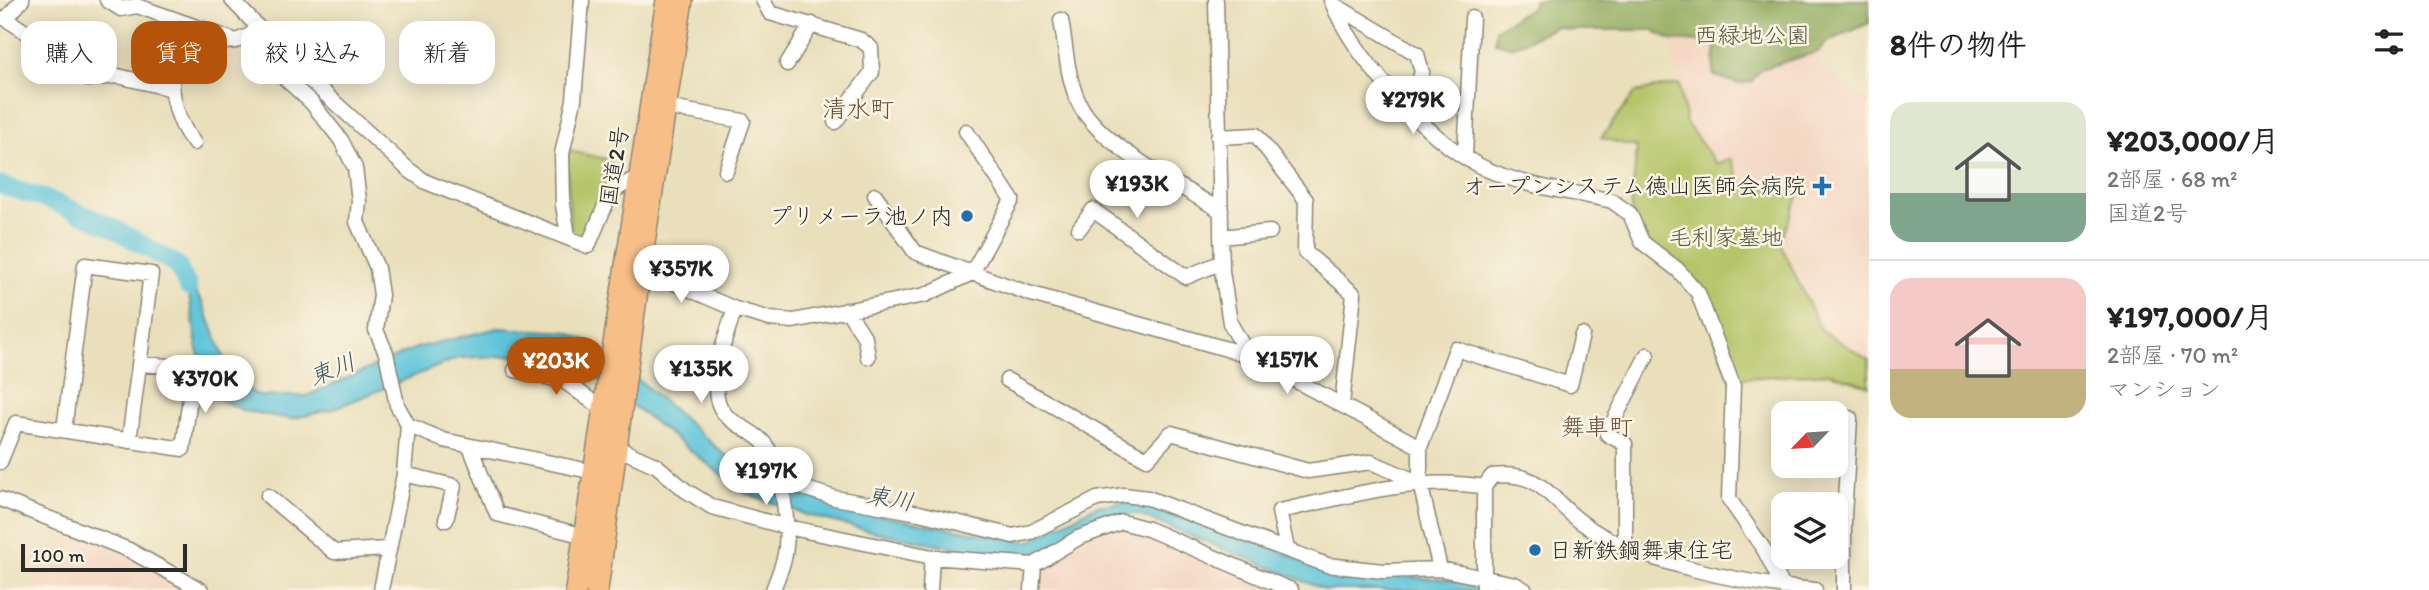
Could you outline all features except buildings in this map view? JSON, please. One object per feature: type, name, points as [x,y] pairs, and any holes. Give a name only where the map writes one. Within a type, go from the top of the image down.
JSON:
[{"type":"highway","name":"国道2号","points":[[594,589],[584,536],[594,472],[612,414],[624,330],[638,177],[667,0]]},
{"type":"highway","name":"国道2号","points":[[624,330],[640,268],[682,0]]},
{"type":"highway","name":"国道2号","points":[[594,589],[615,447],[612,414]]},
{"type":"street","points":[[22,0],[6,19],[67,59],[88,79],[118,76],[172,89]]},
{"type":"street","points":[[107,0],[121,9],[137,6],[236,41]]},
{"type":"street","points":[[233,0],[248,21]]},
{"type":"street","points":[[568,236],[563,205],[562,154],[573,100],[582,0]]},
{"type":"street","points":[[763,0],[769,13],[862,40],[871,48],[872,72],[835,122]]},
{"type":"street","points":[[1216,0],[1217,137],[1222,262],[1230,323],[1248,355]]},
{"type":"street","points":[[1331,2],[1417,54],[1422,72],[1417,86],[1386,87]]},
{"type":"street","points":[[1331,2],[1348,34],[1386,87],[1465,156],[1480,166],[1514,178],[1612,201],[1624,207],[1642,242],[1678,270],[1698,293],[1733,386],[1729,499],[1765,551],[1783,587]]},
{"type":"street","points":[[1465,156],[1472,18]]},
{"type":"street","points":[[1061,20],[1073,86],[1080,105],[1100,134],[1220,211]]},
{"type":"street","points":[[787,64],[812,24]]},
{"type":"street","points":[[194,143],[180,122],[172,89],[170,47],[241,39]]},
{"type":"street","points":[[291,84],[311,102],[341,141],[355,168],[359,201],[356,222],[377,268],[381,306],[376,330],[386,353],[397,405],[408,425],[404,474],[381,590]]},
{"type":"street","points":[[313,84],[426,182],[588,246],[611,192],[638,177]]},
{"type":"street","points":[[665,107],[743,121],[726,171]]},
{"type":"street","points":[[640,268],[735,309],[770,319],[793,321],[926,295],[972,273],[1012,200],[966,131]]},
{"type":"street","points":[[1217,137],[1256,135],[1306,200],[1305,251],[1353,293],[1342,405]]},
{"type":"street","points":[[875,195],[915,252],[1028,293],[1248,355],[1420,447]]},
{"type":"street","points":[[1079,229],[1093,210],[1185,277],[1222,262]]},
{"type":"street","points":[[1221,237],[1270,232]]},
{"type":"street","points":[[64,430],[85,265],[151,274],[129,441]]},
{"type":"street","points":[[735,309],[722,349],[716,397],[725,416],[761,440],[771,454],[787,527],[785,556],[773,590]]},
{"type":"street","points":[[847,310],[865,338],[868,357]]},
{"type":"street","points":[[1440,569],[1420,483],[1420,447],[1456,349],[1570,385],[1582,335]]},
{"type":"street","points":[[1625,547],[1625,444],[1607,434],[1647,355]]},
{"type":"street","points":[[0,461],[16,423],[183,449],[190,397],[184,367],[139,364]]},
{"type":"street","points":[[515,370],[564,381],[612,414]]},
{"type":"street","points":[[1007,380],[1147,460],[1171,433],[1308,471],[1371,462],[1420,483]]},
{"type":"street","points":[[1844,590],[1844,516],[1850,418]]},
{"type":"street","points":[[408,425],[443,440],[470,447],[594,472]]},
{"type":"street","points":[[470,447],[497,514],[584,536]]},
{"type":"street","points":[[615,447],[657,466],[685,491],[712,507],[787,527],[932,557],[1034,565],[1078,538],[1122,522],[1148,529],[1291,590]]},
{"type":"street","points":[[1484,584],[1484,487],[1492,476],[1514,473],[1545,488],[1581,523],[1625,547],[1658,559],[1783,587],[1815,590]]},
{"type":"street","points":[[404,474],[454,486],[446,520]]},
{"type":"street","points":[[778,480],[835,498],[919,513],[1013,536],[1031,532],[1097,499],[1124,495],[1148,498],[1327,565],[1383,571],[1440,569],[1484,584],[1515,584],[1525,590]]},
{"type":"street","points":[[1287,549],[1279,511],[1420,483],[1458,482],[1484,487]]},
{"type":"street","points":[[268,496],[334,552],[388,549]]},
{"type":"street","points":[[0,499],[129,550],[201,590]]},
{"type":"street","points":[[930,590],[932,557]]},
{"type":"street","points":[[1032,590],[1034,565]]},
{"type":"shaded area","points":[[1670,40],[1717,43],[1751,82],[1761,69],[1818,52],[1824,70],[1867,100],[1869,97],[1869,360],[1821,330],[1780,243],[1742,184],[1731,159],[1717,164],[1686,123]]},
{"type":"shaded area","points":[[1122,522],[1291,590],[1032,590],[1034,565]]},
{"type":"shaded area","points":[[65,530],[128,554],[188,590],[29,590]]},
{"type":"green space","name":"西緑地公園","points":[[1534,0],[1869,0],[1869,23],[1825,43],[1818,52],[1761,69],[1751,82],[1738,84],[1713,75],[1716,43],[1670,40],[1653,30],[1571,30],[1556,27],[1512,47],[1495,42],[1496,29],[1532,7]]},
{"type":"green space","name":"毛利家墓地","points":[[1679,84],[1686,123],[1717,164],[1731,159],[1742,184],[1800,192],[1780,243],[1821,330],[1869,360],[1869,386],[1830,373],[1742,378],[1735,392],[1698,287],[1643,239],[1631,208],[1637,147],[1601,138],[1636,92]]},
{"type":"green space","points":[[566,150],[610,160],[612,173],[588,242],[571,235]]},
{"type":"water","points":[[177,265],[202,302],[233,380],[259,396],[306,396],[416,348],[498,328],[567,332],[601,347],[753,479],[864,513],[1029,542],[1096,506],[1132,501],[1236,534],[1331,571],[1451,580],[1498,590],[1326,590],[1137,514],[1104,517],[1040,552],[1003,557],[870,531],[807,515],[745,493],[591,373],[561,360],[530,355],[458,358],[333,409],[291,419],[245,411],[215,397],[198,352],[189,295]]},
{"type":"waterway","name":"東川","points":[[0,185],[49,200],[110,226],[177,265],[188,287]]},
{"type":"place","name":"オープンシステム徳山医師会病院","points":[[1822,186]]},
{"type":"place","name":"プリメーラ池ノ内","points":[[967,216]]},
{"type":"place","name":"日新鉄鋼舞東住宅","points":[[1535,550]]},
{"type":"district","name":"清水町","points":[[858,108]]},
{"type":"district","name":"舞車町","points":[[1597,426]]}]
